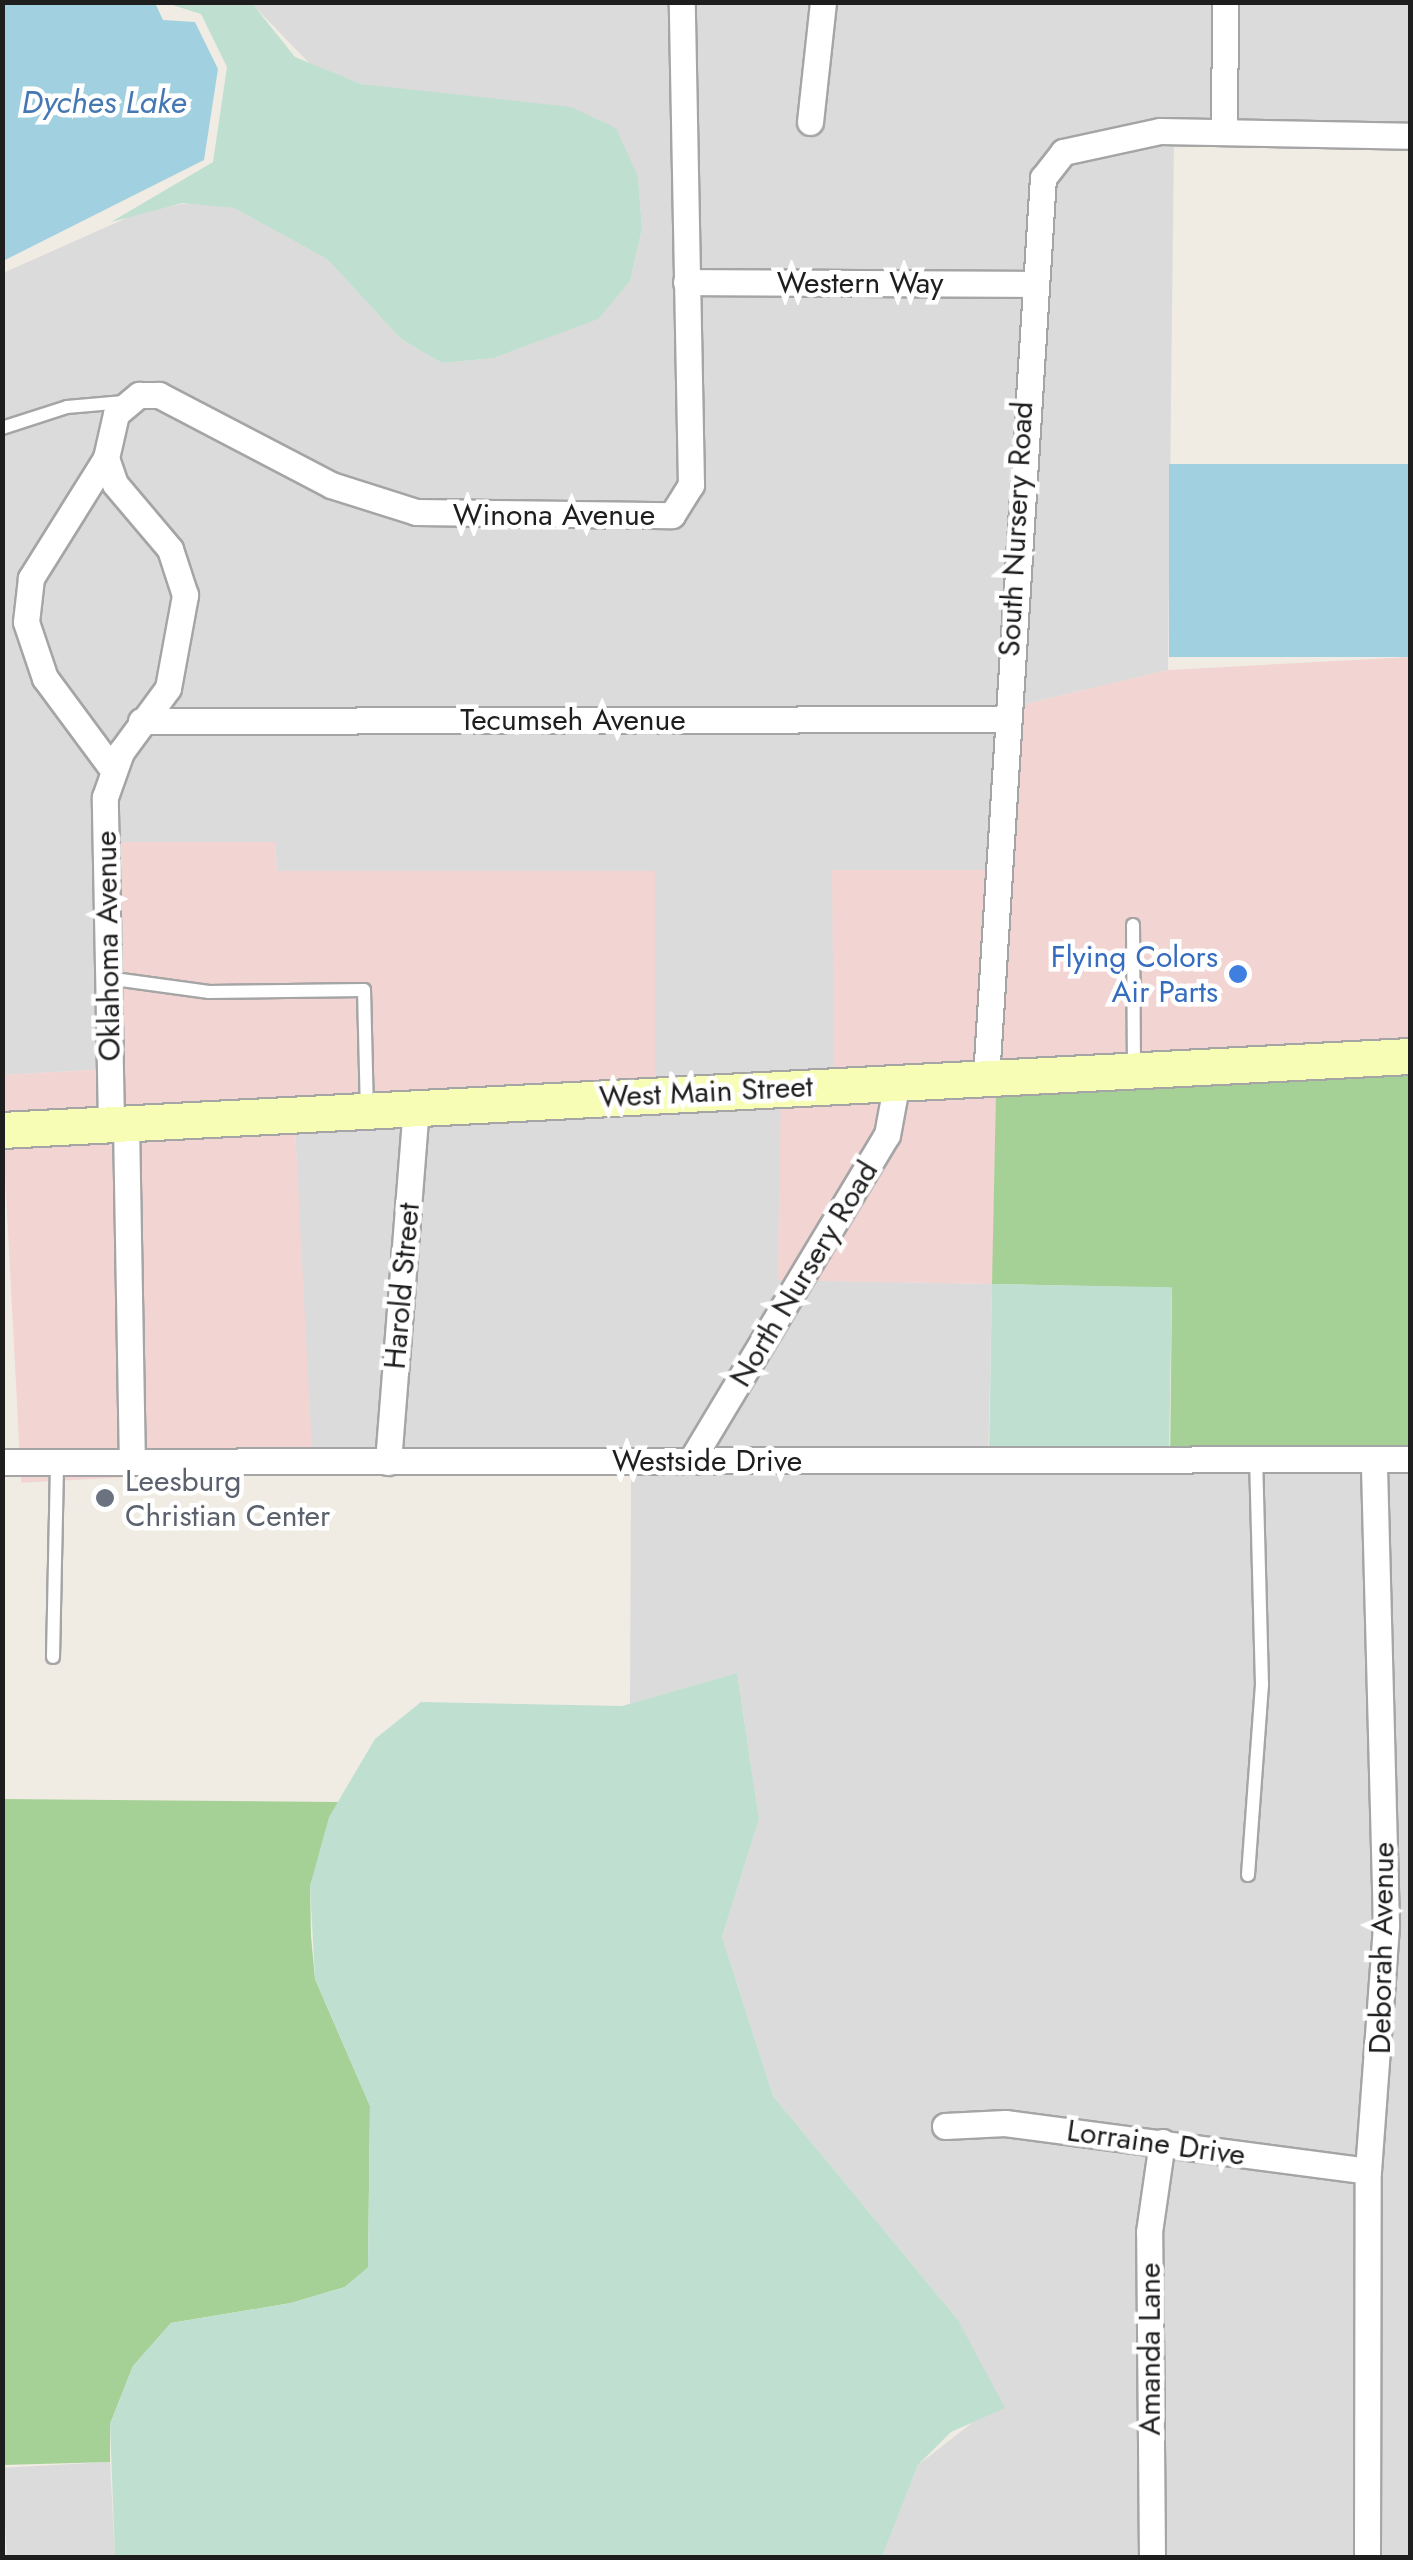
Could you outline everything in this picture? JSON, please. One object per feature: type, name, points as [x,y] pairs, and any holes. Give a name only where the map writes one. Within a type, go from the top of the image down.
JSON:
[{"type":"main road","name":"West Main Street","points":[[2,1130],[1410,1056]]},
{"type":"street","name":"Winona Avenue","points":[[126,402],[159,395],[332,485],[416,512],[672,515],[692,485],[682,2]]},
{"type":"street","points":[[810,122],[823,2]]},
{"type":"street","points":[[1224,127],[1225,2]]},
{"type":"street","name":"South Nursery Road","points":[[986,1078],[1039,194],[1063,152],[1122,135],[1224,127],[1410,136]]},
{"type":"street","name":"Western Way","points":[[686,282],[1033,284]]},
{"type":"street","points":[[106,458],[44,550],[26,622],[45,678],[113,770],[176,667],[185,596],[170,550],[122,498],[106,458],[108,432],[126,402]]},
{"type":"street","name":"Tecumseh Avenue","points":[[142,720],[1005,719]]},
{"type":"street","name":"Oklahoma Avenue","points":[[113,770],[107,978],[119,1123],[132,1462]]},
{"type":"street","name":"North Nursery Road","points":[[692,1459],[886,1136],[897,1082]]},
{"type":"street","name":"Harold Street","points":[[388,1462],[416,1110]]},
{"type":"street","name":"Deborah Avenue","points":[[1367,2558],[1368,2171],[1386,1924],[1374,1458]]},
{"type":"street","name":"Westside Drive","points":[[2,1462],[1410,1459]]},
{"type":"street","name":"Lorraine Drive","points":[[945,2126],[1005,2123],[1368,2171]]},
{"type":"street","name":"Amanda Lane","points":[[1152,2558],[1150,2232],[1162,2142]]},
{"type":"lane","points":[[2,428],[67,407],[126,402]]},
{"type":"lane","points":[[1134,925],[1134,1071]]},
{"type":"lane","points":[[107,978],[209,992],[364,990],[366,1112]]},
{"type":"lane","points":[[1248,1874],[1262,1685],[1256,1459]]},
{"type":"lane","points":[[53,1656],[57,1462]]},
{"type":"shaded area","points":[[251,3],[1410,3],[1410,130],[1174,136],[1168,670],[1017,706],[1008,870],[834,1072],[655,1081],[654,871],[277,871],[275,842],[108,1069],[3,1075],[3,273],[140,212],[194,202],[234,208],[327,259],[401,339],[442,363],[494,358],[597,319],[630,281],[642,229],[638,177],[465,99],[361,84],[312,66]]},
{"type":"shaded area","points":[[1410,657],[1410,1043],[834,1072],[832,870],[1007,870],[1017,706],[1168,670]]},
{"type":"shaded area","points":[[112,842],[275,842],[277,871],[655,871],[655,1081],[3,1117],[3,1075],[108,1069]]},
{"type":"shaded area","points":[[781,1086],[996,1090],[993,1284],[778,1280]]},
{"type":"shaded area","points":[[783,1100],[787,1280],[992,1284],[988,1469],[1410,1463],[1410,2557],[882,2557],[918,2465],[973,2422],[958,2320],[773,2096],[722,1937],[759,1819],[737,1673],[630,1704],[631,1471],[311,1468],[295,1128]]},
{"type":"shaded area","points":[[295,1128],[313,1468],[21,1483],[3,1143]]},
{"type":"shaded area","points":[[110,2462],[115,2557],[7,2558],[2,2468]]},
{"type":"green space","points":[[251,2],[295,57],[361,84],[571,107],[616,128],[638,177],[642,229],[630,281],[598,319],[494,358],[442,363],[401,339],[327,259],[234,208],[183,203],[111,222],[213,162],[227,67],[201,14],[166,3]]},
{"type":"green space","points":[[1410,1069],[1410,1463],[1170,1466],[1172,1288],[992,1284],[996,1090]]},
{"type":"green space","points":[[992,1284],[1172,1287],[1169,1472],[989,1469]]},
{"type":"green space","points":[[737,1673],[759,1819],[722,1937],[773,2096],[958,2320],[1005,2408],[951,2432],[918,2465],[882,2557],[115,2557],[110,2424],[133,2366],[171,2323],[291,2303],[345,2287],[368,2267],[370,2106],[315,1979],[310,1886],[329,1817],[375,1739],[421,1702],[622,1706]]},
{"type":"green space","points":[[2,1799],[338,1802],[310,1886],[311,1936],[315,1979],[370,2106],[368,2268],[345,2287],[291,2303],[171,2323],[133,2366],[110,2424],[110,2462],[3,2465]]},
{"type":"water","name":"Dyches Lake","points":[[3,2],[155,3],[163,20],[195,22],[218,69],[204,160],[3,261]]},
{"type":"water","points":[[1169,464],[1410,464],[1410,657],[1169,657]]},
{"type":"place","name":"Flying Colors Air Parts","points":[[1238,974]]},
{"type":"place","name":"Leesburg Christian Center","points":[[105,1498]]}]
